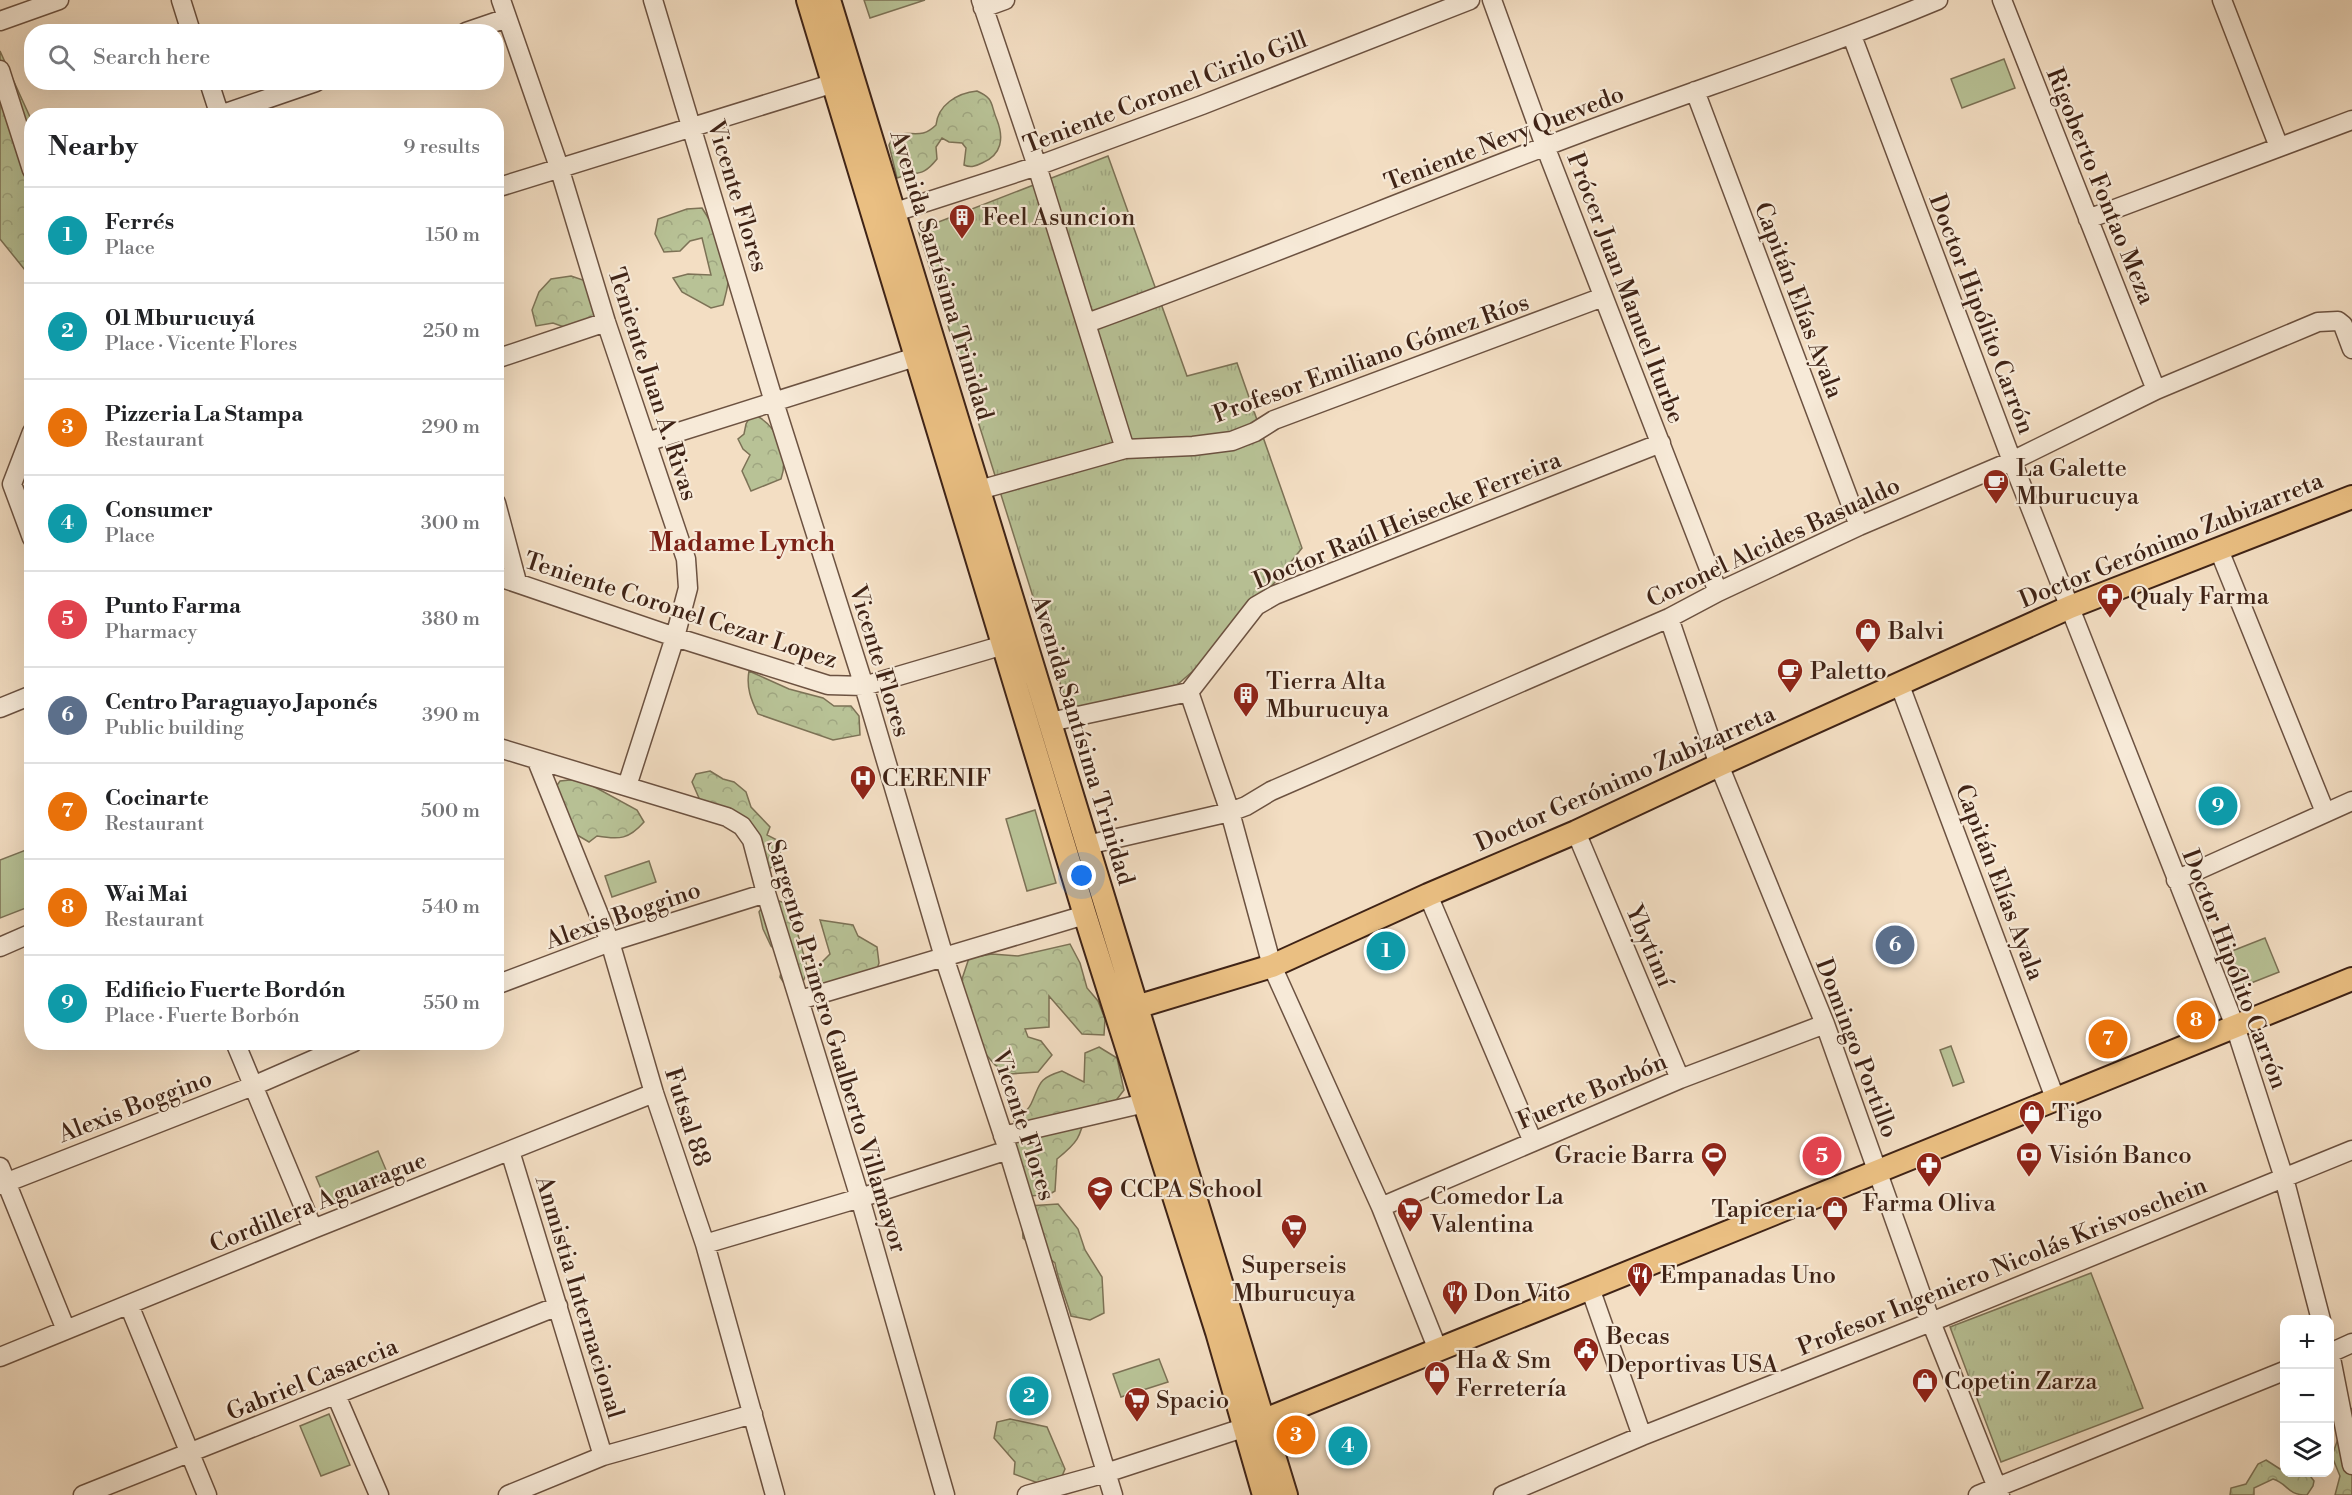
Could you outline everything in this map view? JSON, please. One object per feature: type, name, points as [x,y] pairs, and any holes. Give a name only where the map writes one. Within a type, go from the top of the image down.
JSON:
[{"type":"main road","name":"Avenida Santísima Trinidad","points":[[808,0],[843,80]]},
{"type":"main road","name":"Avenida Santísima Trinidad","points":[[829,0],[843,80],[926,354],[1014,641],[1050,722],[1087,845],[1126,1010],[1145,1103],[1217,1332],[1253,1425],[1286,1495]]},
{"type":"main road","name":"Avenida Santísima Trinidad","points":[[926,354],[979,490],[1014,641],[1085,915],[1126,1010],[1253,1425],[1264,1495]]},
{"type":"main road","name":"Doctor Gerónimo Zubizarreta","points":[[1126,1010],[1272,966],[1428,895],[1576,832],[2070,607],[2352,497]]},
{"type":"main road","points":[[1253,1425],[2352,978]]},
{"type":"street","points":[[0,21],[59,0]]},
{"type":"street","points":[[180,0],[188,24]]},
{"type":"street","name":"Teniente Juan A. Rivas","points":[[501,0],[559,167],[606,322],[686,559],[688,588],[675,637],[627,786]]},
{"type":"street","name":"Vicente Flores","points":[[653,0],[774,402],[864,686],[944,957],[1005,1143],[1113,1495]]},
{"type":"street","points":[[1005,0],[982,4],[1037,166],[1125,449]]},
{"type":"street","name":"Teniente Coronel Cirilo Gill","points":[[884,216],[1037,166],[1202,105],[1470,0]]},
{"type":"street","name":"Prócer Juan Manuel Iturbe","points":[[1492,0],[1545,146],[1718,592]]},
{"type":"street","name":"Teniente Nevy Quevedo","points":[[1087,323],[1184,288],[1545,146],[1852,36],[1938,0]]},
{"type":"street","name":"Rigoberto Fontao Meza","points":[[2001,0],[2156,390]]},
{"type":"street","points":[[2222,0],[2279,147]]},
{"type":"street","points":[[489,24],[507,18]]},
{"type":"street","name":"Doctor Hipólito Carrón","points":[[1852,36],[2012,461],[2235,1026],[2284,1178],[2320,1315]]},
{"type":"street","points":[[0,70],[24,145]]},
{"type":"street","points":[[504,185],[843,80]]},
{"type":"street","points":[[212,90],[218,108]]},
{"type":"street","points":[[240,108],[293,90]]},
{"type":"street","name":"Capitán Elías Ayala","points":[[1695,91],[1859,526]]},
{"type":"street","points":[[2088,219],[2352,120]]},
{"type":"street","name":"Profesor Emiliano Gómez Ríos","points":[[979,490],[1125,449],[1193,446],[1232,441],[1255,432],[1274,420],[1603,297]]},
{"type":"street","name":"Coronel Alcides Basualdo","points":[[1087,845],[1230,812],[1246,806],[1281,786],[1669,618],[1718,592],[1859,526],[2012,461],[2156,390],[2318,322],[2338,321],[2343,325],[2352,349]]},
{"type":"street","points":[[504,356],[606,322]]},
{"type":"street","points":[[647,442],[926,354]]},
{"type":"street","name":"Doctor Raúl Heisecke Ferreira","points":[[1189,692],[1256,606],[1275,596],[1661,443]]},
{"type":"street","points":[[24,453],[12,484],[24,516]]},
{"type":"street","points":[[504,533],[517,582]]},
{"type":"street","points":[[2219,550],[2325,812]]},
{"type":"street","name":"Teniente Coronel Cezar Lopez","points":[[504,578],[675,637],[828,685],[864,686],[1014,641]]},
{"type":"street","name":"Domingo Portillo","points":[[1669,618],[1719,765],[1825,1024],[1931,1322],[1998,1491]]},
{"type":"street","name":"Capitán Elías Ayala","points":[[1899,683],[2055,1098]]},
{"type":"street","points":[[1050,722],[1189,692],[1230,812],[1272,966],[1381,1207],[1438,1350]]},
{"type":"street","points":[[0,708],[24,698]]},
{"type":"street","name":"Sargento Primero Gualberto Villamayor","points":[[504,750],[727,817],[741,826],[752,840],[766,893],[860,1198],[945,1495]]},
{"type":"street","name":"Futsal 88","points":[[537,761],[610,942],[654,1094],[705,1244],[775,1495]]},
{"type":"street","points":[[2176,880],[2352,801]]},
{"type":"street","name":"Ybytimí","points":[[1576,832],[1680,1079]]},
{"type":"street","name":"Alexis Boggino","points":[[504,982],[610,942],[766,893]]},
{"type":"street","points":[[1428,895],[1533,1142]]},
{"type":"street","points":[[800,1000],[1085,915]]},
{"type":"street","points":[[0,947],[24,936]]},
{"type":"street","name":"Fuerte Borbón","points":[[1381,1207],[1680,1079],[1825,1024]]},
{"type":"street","points":[[238,1050],[313,1228]]},
{"type":"street","name":"Alexis Boggino","points":[[2,1178],[253,1086],[336,1050]]},
{"type":"street","name":"Cordillera Aguarague","points":[[0,1358],[313,1228],[654,1094]]},
{"type":"street","points":[[705,1244],[860,1198],[1005,1143],[1145,1103]]},
{"type":"street","name":"Profesor Ingeniero Nicolás Krisvoschein","points":[[1503,1495],[1642,1436],[1931,1322],[2352,1150]]},
{"type":"street","name":"Anmistia Internacional","points":[[510,1151],[603,1456]]},
{"type":"street","points":[[2,1178],[66,1330]]},
{"type":"street","points":[[1590,1288],[1642,1436]]},
{"type":"street","points":[[129,1305],[207,1495]]},
{"type":"street","name":"Gabriel Casaccia","points":[[82,1495],[558,1306]]},
{"type":"street","points":[[2334,1351],[2352,1343]]},
{"type":"street","points":[[2333,1369],[2352,1465]]},
{"type":"street","points":[[1978,1495],[1998,1491],[2280,1373]]},
{"type":"street","points":[[336,1395],[379,1495]]},
{"type":"street","points":[[508,1495],[603,1456],[753,1414]]},
{"type":"street","points":[[1027,1495],[1106,1473],[1253,1425]]},
{"type":"green space","points":[[864,0],[925,0],[870,18]]},
{"type":"green space","points":[[0,51],[26,108],[24,108],[24,128],[16,143],[24,153],[24,269],[0,239]]},
{"type":"green space","points":[[2004,59],[2015,88],[1962,108],[1951,79]]},
{"type":"green space","points":[[977,91],[989,99],[999,127],[1000,145],[994,155],[978,165],[967,166],[964,165],[966,148],[962,143],[949,142],[942,138],[936,147],[937,159],[932,165],[923,172],[897,178],[889,145],[894,135],[931,130],[936,125],[940,112],[950,101],[962,94]]},
{"type":"green space","points":[[1108,156],[1187,376],[1237,363],[1302,548],[1228,641],[1164,696],[1072,721],[918,230]]},
{"type":"green space","points":[[702,208],[723,246],[729,268],[723,305],[711,308],[682,292],[673,278],[688,274],[711,275],[702,238],[690,241],[680,251],[664,252],[655,234],[658,219],[687,209]]},
{"type":"green space","points":[[571,276],[586,281],[602,317],[564,327],[553,323],[536,326],[532,310],[539,292],[551,279]]},
{"type":"green space","points":[[757,416],[771,427],[776,435],[784,461],[781,479],[751,491],[742,471],[750,455],[743,449],[738,439],[744,434],[750,417]]},
{"type":"green space","points":[[749,671],[789,689],[823,698],[834,706],[851,706],[859,716],[860,735],[833,740],[758,714],[750,693]]},
{"type":"green space","points":[[710,771],[723,779],[734,782],[746,792],[751,807],[770,827],[767,835],[777,840],[782,859],[769,869],[748,849],[732,817],[702,805],[692,782],[696,774]]},
{"type":"green space","points":[[580,779],[637,810],[644,822],[634,832],[618,838],[597,836],[589,842],[572,832],[553,791],[560,781]]},
{"type":"green space","points":[[1035,810],[1056,883],[1027,891],[1006,819]]},
{"type":"green space","points":[[24,851],[24,909],[0,918],[0,860]]},
{"type":"green space","points":[[649,861],[656,882],[612,897],[605,876]]},
{"type":"green space","points":[[776,900],[785,903],[795,924],[808,970],[802,984],[784,983],[780,977],[783,962],[780,954],[771,946],[763,929],[759,912],[766,901]]},
{"type":"green space","points":[[820,920],[853,925],[858,936],[877,947],[879,963],[873,981],[821,993],[809,985],[808,976],[830,954]]},
{"type":"green space","points":[[2265,938],[2279,972],[2241,987],[2227,953]]},
{"type":"green space","points":[[1070,944],[1080,963],[1087,988],[1098,1001],[1105,1019],[1104,1035],[1082,1034],[1049,996],[1049,1027],[1025,1029],[1028,1037],[1041,1041],[1052,1055],[1038,1072],[1009,1074],[995,1065],[978,1045],[961,982],[969,958],[992,954],[1018,956]]},
{"type":"green space","points":[[1951,1046],[1964,1082],[1953,1086],[1940,1050]]},
{"type":"green space","points":[[1099,1047],[1117,1058],[1124,1090],[1114,1103],[1086,1112],[1077,1139],[1057,1159],[1055,1191],[1050,1194],[1031,1196],[1009,1155],[1021,1135],[1014,1121],[1028,1109],[1044,1079],[1062,1071],[1084,1082],[1085,1053]]},
{"type":"green space","points":[[378,1151],[389,1177],[327,1203],[316,1177]]},
{"type":"green space","points":[[1058,1204],[1078,1229],[1085,1250],[1102,1277],[1104,1313],[1090,1320],[1071,1316],[1055,1263],[1023,1238],[1022,1221],[1028,1206]]},
{"type":"green space","points":[[2091,1273],[2143,1408],[2001,1462],[1950,1327]]},
{"type":"green space","points":[[1159,1359],[1168,1382],[1121,1397],[1113,1374]]},
{"type":"green space","points":[[2342,1403],[2352,1409],[2352,1495],[2335,1495],[2340,1476],[2334,1461],[2334,1450],[2339,1436],[2334,1423],[2334,1406]]},
{"type":"green space","points":[[329,1414],[350,1465],[321,1476],[300,1426]]},
{"type":"green space","points":[[1010,1419],[1047,1427],[1065,1469],[1060,1481],[1046,1486],[1014,1474],[1015,1462],[994,1438],[997,1422]]},
{"type":"green space","points":[[2266,1460],[2280,1469],[2280,1477],[2311,1477],[2314,1481],[2313,1486],[2307,1495],[2300,1495],[2273,1479],[2254,1488],[2254,1495],[2230,1495],[2231,1488],[2246,1484],[2258,1464]]},
{"type":"place","name":"Feel Asuncion","points":[[962,240]]},
{"type":"place","name":"La Galette Mburucuya","points":[[1996,505]]},
{"type":"place","name":"Qualy Farma","points":[[2110,619]]},
{"type":"place","name":"Balvi","points":[[1868,654]]},
{"type":"place","name":"Paletto","points":[[1790,694]]},
{"type":"place","name":"Tierra Alta Mburucuya","points":[[1246,718]]},
{"type":"place","name":"CERENIF","points":[[863,801]]},
{"type":"place","name":"Edificio Fuerte Bordón","points":[[2218,806]]},
{"type":"place","name":"Centro Paraguayo Japonés","points":[[1895,945]]},
{"type":"place","name":"Ferrés","points":[[1386,951]]},
{"type":"place","name":"Wai Mai","points":[[2196,1020]]},
{"type":"place","name":"Cocinarte","points":[[2108,1039]]},
{"type":"place","name":"Tigo","points":[[2032,1136]]},
{"type":"place","name":"Punto Farma","points":[[1822,1156]]},
{"type":"place","name":"Gracie Barra","points":[[1714,1178]]},
{"type":"place","name":"Visión Banco","points":[[2029,1178]]},
{"type":"place","name":"Farma Oliva","points":[[1929,1188]]},
{"type":"place","name":"CCPA School","points":[[1100,1212]]},
{"type":"place","name":"Tapiceria","points":[[1835,1232]]},
{"type":"place","name":"Comedor La Valentina","points":[[1410,1233]]},
{"type":"place","name":"Superseis Mburucuya","points":[[1294,1250]]},
{"type":"place","name":"Empanadas Uno","points":[[1640,1298]]},
{"type":"place","name":"Don Vito","points":[[1455,1316]]},
{"type":"place","name":"Becas Deportivas USA","points":[[1586,1373]]},
{"type":"place","name":"01 Mburucuyá","points":[[1029,1396]]},
{"type":"place","name":"Ha & Sm Ferretería","points":[[1437,1397]]},
{"type":"place","name":"Copetin Zarza","points":[[1925,1404]]},
{"type":"place","name":"Spacio","points":[[1137,1423]]},
{"type":"place","name":"Pizzeria La Stampa","points":[[1296,1435]]},
{"type":"place","name":"Consumer","points":[[1348,1446]]},
{"type":"district","name":"Madame Lynch","points":[[742,542]]}]
